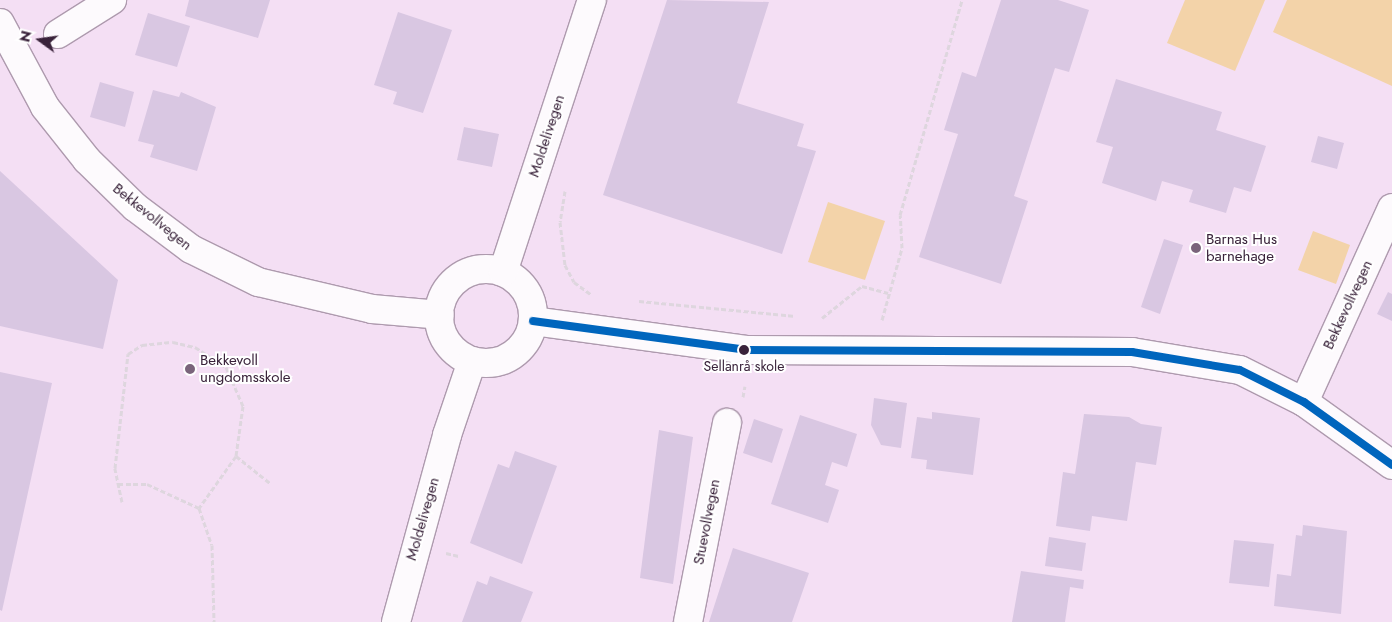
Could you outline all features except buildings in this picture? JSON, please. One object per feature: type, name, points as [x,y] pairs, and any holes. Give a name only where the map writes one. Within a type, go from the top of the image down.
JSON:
[{"type":"street","points":[[58,34],[112,0]]},
{"type":"street","name":"Moldelivegen","points":[[503,272],[592,0]]},
{"type":"street","name":"Bekkevollvegen","points":[[0,23],[45,107],[87,160],[135,206],[191,249],[258,282],[372,309],[440,314]]},
{"type":"street","name":"Bekkevollvegen","points":[[1304,402],[1392,208]]},
{"type":"street","points":[[485,268],[503,272],[520,283],[531,300],[533,321],[527,340],[512,355],[493,363],[472,361],[448,343],[440,314],[453,282],[485,268]]},
{"type":"street","points":[[533,321],[747,350],[1132,352],[1240,370],[1304,402],[1392,465]]},
{"type":"street","name":"Moldelivegen","points":[[396,622],[447,435],[472,361]]},
{"type":"street","name":"Stuevollvegen","points":[[688,622],[727,423]]},
{"type":"path","points":[[881,351],[882,311],[902,248],[900,216],[962,0]]},
{"type":"path","points":[[566,183],[560,222],[565,265],[574,282],[595,298]]},
{"type":"path","points":[[819,320],[862,286],[888,293]]},
{"type":"path","points":[[634,301],[802,318]]},
{"type":"path","points":[[811,319],[819,320],[823,325]]},
{"type":"path","points":[[122,502],[115,468],[128,354],[148,344],[195,347],[231,373],[243,406],[236,456],[199,508]]},
{"type":"path","points":[[236,456],[270,483]]},
{"type":"path","points":[[118,484],[147,484],[199,508],[212,545],[214,622]]},
{"type":"shaded area","points":[[1185,0],[1265,0],[1235,71],[1167,43]]},
{"type":"shaded area","points":[[1287,0],[1392,0],[1392,86],[1273,32]]},
{"type":"shaded area","points":[[828,202],[885,221],[865,280],[808,262]]},
{"type":"shaded area","points":[[1313,231],[1350,245],[1336,284],[1298,270]]},
{"type":"transit line","points":[[533,321],[747,350],[1132,352],[1240,370],[1304,402],[1392,465]]},
{"type":"place","name":"Barnas Hus barnehage","points":[[1196,248]]},
{"type":"place","name":"Sellanrå skole","points":[[744,350]]},
{"type":"place","name":"Bekkevoll ungdomsskole","points":[[190,369]]}]
